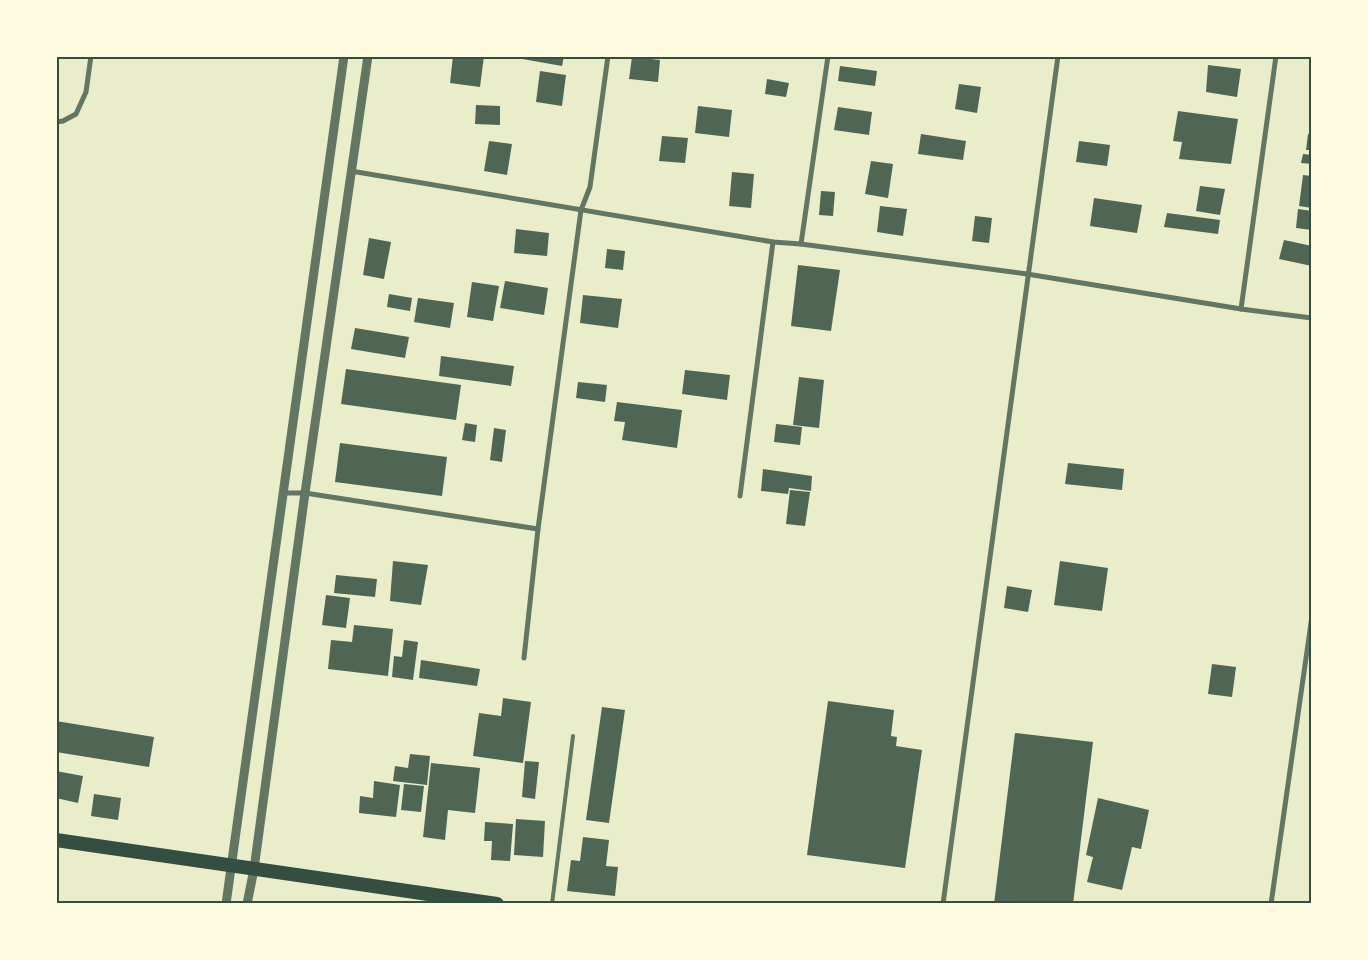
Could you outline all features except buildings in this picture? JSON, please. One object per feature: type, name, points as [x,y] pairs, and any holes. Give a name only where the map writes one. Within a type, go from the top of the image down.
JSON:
[{"type":"highway","points":[[56,840],[497,904]]},
{"type":"street","points":[[56,122],[63,121],[76,114],[86,92],[91,56]]},
{"type":"street","points":[[226,904],[344,56]]},
{"type":"street","points":[[247,904],[254,869],[305,493],[368,56]]},
{"type":"street","points":[[524,658],[538,529],[581,210],[590,187],[608,56]]},
{"type":"street","points":[[801,244],[828,56]]},
{"type":"street","points":[[943,904],[1058,56]]},
{"type":"street","points":[[1241,308],[1276,56]]},
{"type":"street","points":[[351,171],[773,242],[801,244],[1027,274],[1312,318]]},
{"type":"street","points":[[740,496],[773,242]]},
{"type":"street","points":[[283,493],[305,493],[538,529]]},
{"type":"street","points":[[1271,904],[1312,616]]},
{"type":"lane","points":[[552,904],[573,736]]}]
